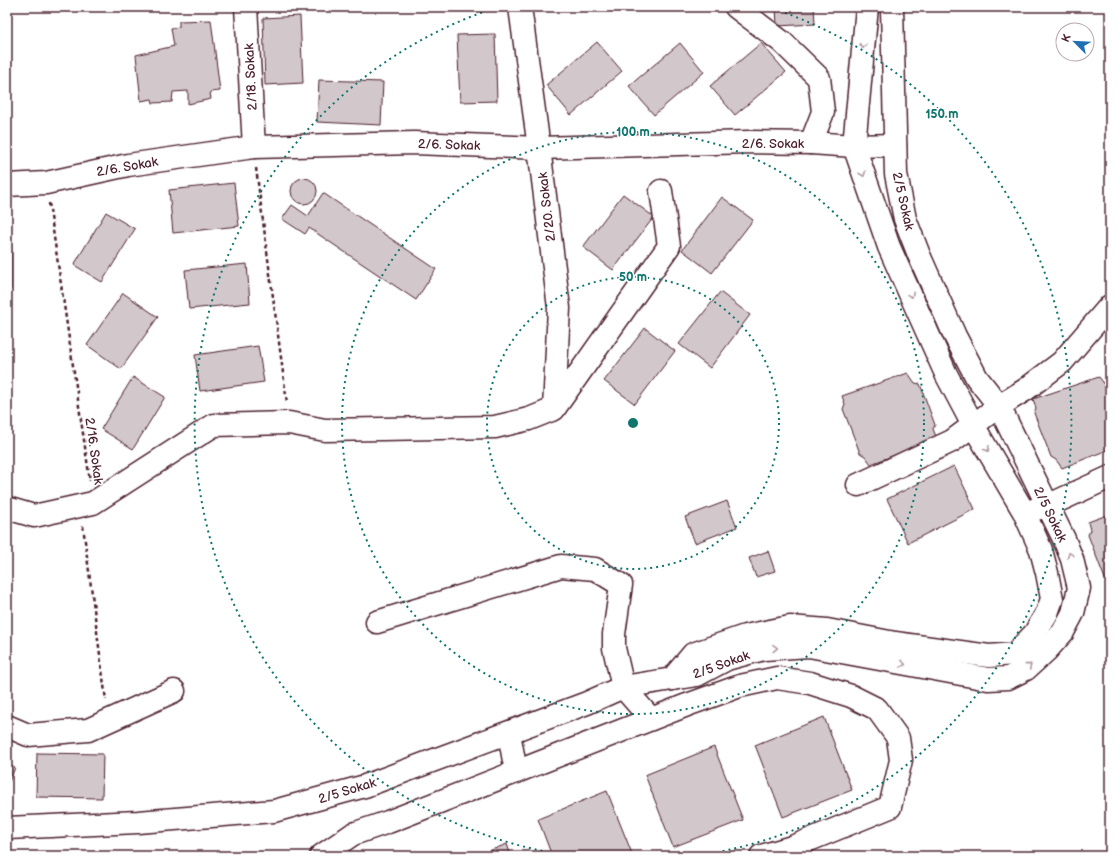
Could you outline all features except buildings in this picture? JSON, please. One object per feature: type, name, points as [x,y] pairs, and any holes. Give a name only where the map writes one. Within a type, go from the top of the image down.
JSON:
[{"type":"street","name":"2/18. Sokak","points":[[246,7],[254,147]]},
{"type":"street","name":"2/20. Sokak","points":[[520,7],[559,308],[554,409]]},
{"type":"street","points":[[736,7],[782,42],[819,78],[823,112],[811,143]]},
{"type":"street","name":"2/5 Sokak","points":[[672,679],[693,654],[745,636],[790,627],[827,630],[895,643],[989,656],[1015,654],[1035,633],[1048,613],[1052,599],[1041,550],[1024,512],[973,425],[946,374],[889,247],[854,146],[867,7]]},
{"type":"street","name":"2/5 Sokak","points":[[7,828],[138,822],[274,811],[365,786],[509,733],[587,703],[623,687],[697,675],[727,659],[764,649],[809,646],[988,679],[1008,678],[1026,669],[1047,650],[1063,632],[1073,613],[1079,588],[1072,559],[1064,539],[1000,406],[977,378],[956,336],[905,219],[896,174],[892,7]]},
{"type":"street","name":"2/6. Sokak","points":[[7,185],[46,183],[128,165],[254,147],[414,142],[539,148],[750,142],[811,143],[854,146],[895,145]]},
{"type":"street","points":[[7,508],[34,516],[93,503],[214,425],[289,423],[325,430],[495,426],[529,420],[554,409],[668,246],[661,191]]},
{"type":"street","points":[[858,486],[952,441],[1000,406],[1025,390],[1062,362],[1110,306]]},
{"type":"street","points":[[1024,512],[1047,506],[1110,478]]},
{"type":"street","points":[[377,622],[561,566],[596,569],[621,585],[614,634],[614,648],[623,687],[651,719]]},
{"type":"street","points":[[321,856],[353,834],[388,822],[651,719],[740,686],[777,678],[810,683],[851,696],[877,709],[898,738],[901,760],[890,807],[792,847],[761,856]]},
{"type":"street","points":[[7,726],[28,735],[88,730],[174,691]]},
{"type":"street","points":[[509,733],[516,772]]},
{"type":"path","points":[[254,147],[289,423]]},
{"type":"path","name":"2/16. Sokak","points":[[46,183],[93,503],[83,526],[109,720]]}]
